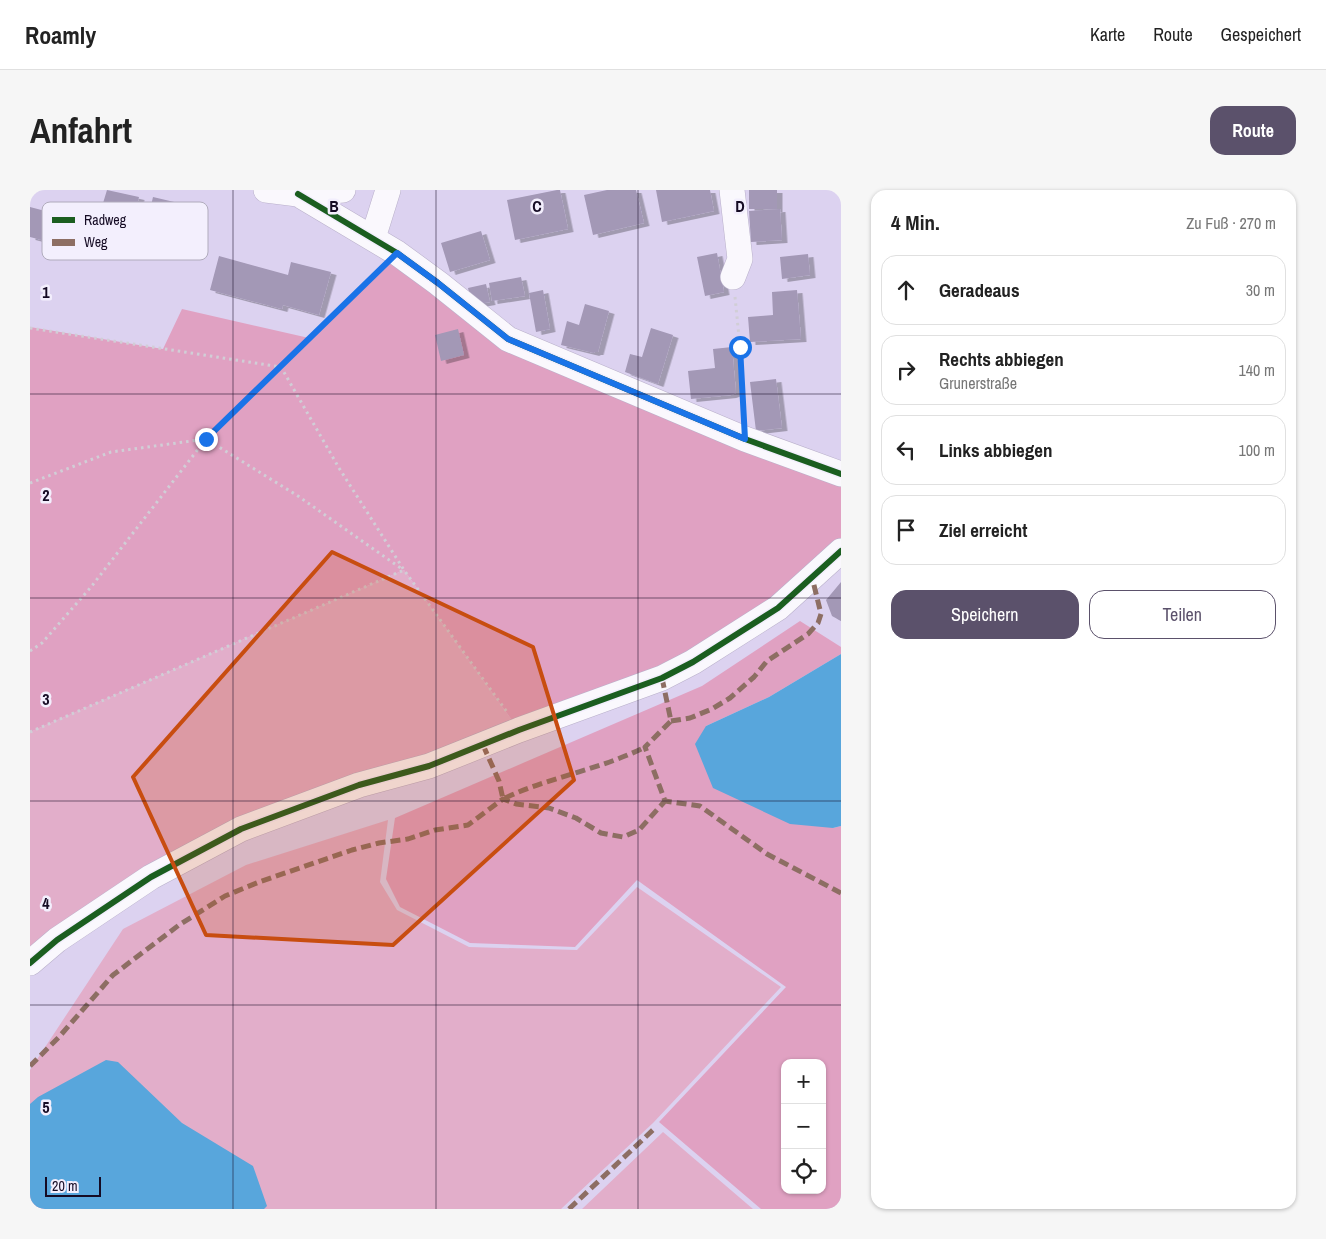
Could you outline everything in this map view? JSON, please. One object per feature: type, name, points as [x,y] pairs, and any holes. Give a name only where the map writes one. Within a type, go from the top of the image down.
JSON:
[{"type":"street","points":[[266,190],[298,194],[343,190]]},
{"type":"street","points":[[373,238],[388,190]]},
{"type":"street","points":[[732,190],[740,259],[733,277]]},
{"type":"street","points":[[298,194],[397,253],[508,339],[745,439],[841,474]]},
{"type":"street","points":[[30,963],[57,940],[151,877],[241,829],[359,785],[429,766],[519,730],[662,678],[693,662],[778,608],[841,551]]},
{"type":"path","points":[[30,651],[42,642],[91,587],[206,439],[397,253]]},
{"type":"path","points":[[733,277],[740,347],[745,439]]},
{"type":"path","points":[[30,328],[281,367]]},
{"type":"path","points":[[281,367],[339,468],[404,570],[519,730]]},
{"type":"path","points":[[30,483],[111,452],[206,439],[298,496],[404,570]]},
{"type":"path","points":[[30,732],[404,570]]},
{"type":"highlighted area","points":[[332,552],[533,647],[574,780],[393,945],[206,935],[133,777]]},
{"type":"shaded area","points":[[397,253],[508,339],[841,475],[841,551],[693,662],[519,730],[404,570],[30,732],[30,327],[163,349],[182,309],[309,338]]},
{"type":"shaded area","points":[[404,570],[519,730],[241,829],[30,963],[30,732]]},
{"type":"shaded area","points":[[800,621],[841,647],[841,654],[769,697],[706,726],[833,828],[841,826],[841,1209],[761,1209],[659,1122],[786,987],[637,880],[575,947],[470,943],[400,907],[386,879],[395,818],[702,686]]},
{"type":"shaded area","points":[[388,820],[380,882],[397,910],[469,947],[577,950],[637,887],[781,987],[653,1123],[561,1209],[30,1209],[30,1070],[123,929],[246,865]]},
{"type":"shaded area","points":[[663,1132],[753,1209],[582,1209]]},
{"type":"water","points":[[841,654],[841,826],[833,828],[790,824],[713,788],[695,744],[706,726],[769,697]]},
{"type":"water","points":[[106,1060],[118,1062],[182,1123],[253,1166],[267,1206],[264,1209],[30,1209],[30,1104],[38,1097]]},
{"type":"building","points":[[107,190],[139,197],[138,202],[103,202]]},
{"type":"building","points":[[560,190],[568,229],[515,240],[507,200]]},
{"type":"building","points":[[607,190],[636,190],[644,223],[593,235],[584,195]]},
{"type":"building","points":[[656,190],[710,190],[714,211],[662,222]]},
{"type":"building","points":[[749,190],[777,190],[777,209],[749,209]]},
{"type":"building","points":[[153,197],[174,202],[152,202]]},
{"type":"building","points":[[30,207],[42,210],[42,240],[30,237]]},
{"type":"building","points":[[780,209],[782,240],[751,242],[749,211]]},
{"type":"building","points":[[481,231],[490,260],[450,272],[441,243]]},
{"type":"building","points":[[717,253],[724,292],[705,296],[697,257]]},
{"type":"building","points":[[808,254],[810,275],[782,279],[780,257]]},
{"type":"building","points":[[219,256],[288,275],[291,262],[331,272],[319,315],[283,305],[282,309],[210,290]]},
{"type":"building","points":[[521,277],[525,296],[492,301],[489,283]]},
{"type":"building","points":[[486,284],[490,302],[472,305],[468,288]]},
{"type":"building","points":[[543,290],[550,329],[536,332],[529,293]]},
{"type":"building","points":[[797,290],[801,339],[750,342],[748,317],[773,315],[772,292]]},
{"type":"building","points":[[585,304],[609,311],[598,352],[594,353],[561,345],[567,321],[579,325]]},
{"type":"building","points":[[651,328],[673,335],[658,384],[625,372],[630,354],[642,357]]},
{"type":"building","points":[[458,329],[464,355],[441,361],[435,335]]},
{"type":"building","points":[[732,347],[736,393],[691,399],[688,371],[715,368],[713,349]]},
{"type":"building","points":[[776,379],[782,428],[756,431],[750,382]]},
{"type":"building","points":[[841,582],[841,621],[832,616],[826,600]]},
{"type":"marked path","points":[[671,721],[690,718],[712,709],[730,698],[754,677],[767,661],[808,634],[818,623],[821,614],[812,577]]},
{"type":"marked path","points":[[662,678],[671,721],[645,747],[665,801],[700,806],[767,854],[841,893]]},
{"type":"marked path","points":[[483,745],[499,781],[503,799],[520,791],[610,762],[645,747]]},
{"type":"marked path","points":[[30,1066],[59,1037],[113,975],[179,925],[225,896],[259,882],[352,850],[379,843],[408,839],[435,830],[468,825],[503,799],[516,804],[549,808],[576,818],[601,833],[623,837],[639,830],[665,801]]},
{"type":"marked path","points":[[569,1209],[654,1129]]},
{"type":"cycle path","points":[[298,194],[397,253],[508,339],[745,439],[841,474]]},
{"type":"cycle path","points":[[30,963],[57,940],[151,877],[241,829],[359,785],[429,766],[519,730],[662,678],[693,662],[778,608],[841,551]]},
{"type":"route","points":[[206,439],[397,253],[508,339],[745,439],[740,347]]}]
